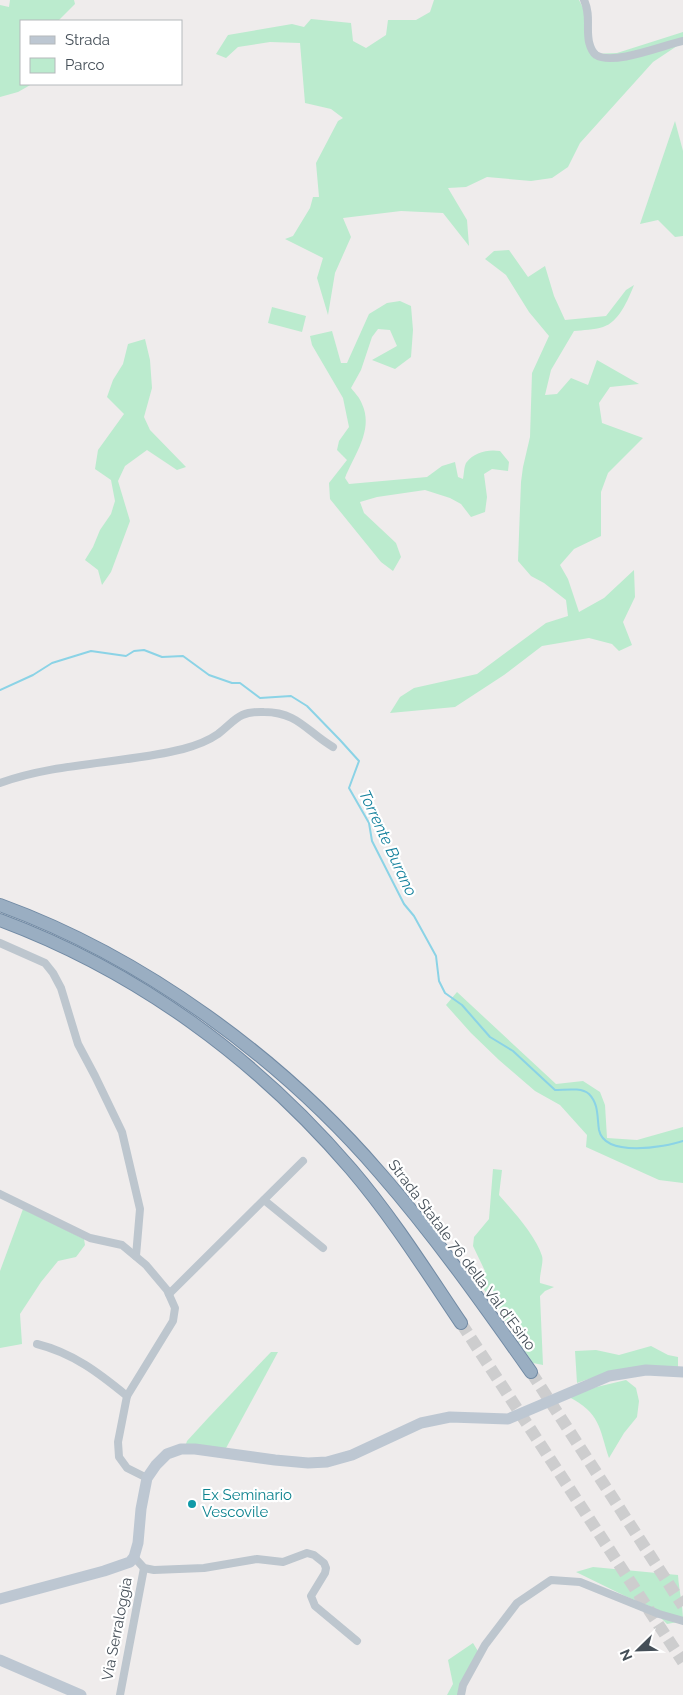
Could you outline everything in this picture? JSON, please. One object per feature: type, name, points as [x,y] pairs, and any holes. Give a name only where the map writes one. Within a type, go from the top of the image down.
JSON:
[{"type":"highway","name":"Strada Statale 76 della Val d'Esino","points":[[0,905],[49,925],[120,960],[165,987],[229,1032],[288,1081],[344,1134],[396,1192],[477,1297],[531,1372]]},
{"type":"highway","points":[[0,920],[77,953],[133,983],[170,1006],[215,1039],[274,1088],[351,1169],[378,1203],[461,1323]]},
{"type":"main road","name":"Via Serraloggia","points":[[0,1599],[111,1569],[130,1562],[134,1557],[138,1543],[141,1509],[148,1478],[156,1465],[167,1454],[181,1449],[195,1449],[308,1463],[327,1462],[352,1455],[421,1423],[450,1417],[508,1419],[609,1376],[646,1370],[683,1372]]},
{"type":"main road","points":[[0,1660],[81,1695]]},
{"type":"street","points":[[584,0],[588,10],[589,41],[591,49],[596,55],[608,58],[624,57],[683,41]]},
{"type":"street","points":[[0,783],[36,772],[101,763],[183,748],[206,740],[217,734],[230,721],[248,713],[265,712],[286,715],[299,721],[333,747]]},
{"type":"street","points":[[0,943],[45,964],[53,973],[61,988],[78,1044],[122,1132],[140,1209],[136,1256]]},
{"type":"street","points":[[169,1294],[303,1161]]},
{"type":"street","points":[[0,1194],[90,1238],[122,1245],[146,1266],[169,1294],[175,1308],[173,1321],[127,1396],[118,1442],[119,1457],[127,1468],[148,1478]]},
{"type":"street","points":[[264,1200],[323,1248]]},
{"type":"street","points":[[37,1344],[70,1355],[92,1368],[127,1396]]},
{"type":"street","points":[[134,1557],[144,1568],[154,1570],[204,1568],[257,1559],[283,1562],[301,1554],[314,1555],[324,1563],[326,1568],[311,1599],[315,1606],[357,1640]]},
{"type":"street","name":"Via Serraloggia","points":[[120,1695],[144,1568]]},
{"type":"street","points":[[461,1695],[463,1685],[486,1645],[517,1603],[551,1580],[580,1582],[659,1614],[683,1621]]},
{"type":"green space","points":[[10,0],[74,0],[75,4],[59,20],[20,20],[20,85],[30,85],[18,92],[0,97],[0,5],[9,7]]},
{"type":"green space","points":[[434,0],[579,0],[585,12],[591,54],[617,53],[683,32],[683,42],[653,62],[580,143],[568,167],[552,178],[531,181],[487,177],[466,187],[448,188],[467,220],[469,246],[443,213],[401,211],[343,218],[351,237],[335,273],[328,315],[317,278],[323,258],[285,239],[293,236],[310,208],[313,197],[319,197],[316,163],[338,121],[343,118],[331,109],[305,103],[300,43],[270,42],[238,47],[226,58],[216,54],[228,35],[292,24],[304,27],[311,19],[351,23],[353,41],[366,48],[386,35],[388,20],[416,20],[430,12]]},
{"type":"green space","points":[[675,121],[683,151],[683,236],[675,237],[658,220],[640,224]]},
{"type":"green space","points":[[509,250],[528,277],[545,266],[554,296],[565,320],[606,316],[626,290],[634,285],[622,310],[609,324],[596,329],[574,331],[551,370],[545,395],[557,394],[571,378],[588,385],[597,360],[639,384],[610,387],[599,403],[602,423],[643,438],[608,473],[601,492],[601,536],[574,549],[560,565],[568,579],[579,612],[604,598],[634,570],[635,597],[623,622],[632,645],[619,651],[612,644],[589,638],[542,646],[504,675],[455,707],[390,713],[400,697],[414,688],[477,674],[546,623],[568,616],[566,600],[544,583],[531,576],[518,561],[521,482],[530,437],[532,373],[549,336],[529,312],[506,275],[485,259],[494,251]]},
{"type":"green space","points":[[400,301],[411,306],[413,330],[411,357],[395,369],[372,360],[397,346],[390,330],[378,329],[372,337],[361,370],[351,388],[361,402],[366,423],[361,442],[345,478],[349,484],[427,477],[442,466],[455,462],[458,477],[463,479],[464,469],[469,459],[477,454],[491,450],[500,451],[509,462],[508,471],[492,469],[484,474],[487,497],[485,512],[471,517],[461,504],[450,498],[425,490],[377,497],[360,502],[364,513],[396,543],[401,557],[393,571],[381,562],[330,499],[329,483],[347,460],[337,450],[339,441],[349,427],[343,398],[312,345],[310,336],[332,331],[341,363],[347,363],[369,314],[387,303]]},
{"type":"green space","points":[[272,307],[306,316],[302,332],[268,323]]},
{"type":"green space","points":[[145,339],[150,360],[152,388],[144,417],[150,430],[186,467],[177,470],[147,450],[125,466],[118,481],[130,521],[111,572],[102,585],[98,570],[85,560],[100,530],[111,514],[115,501],[111,480],[95,469],[98,450],[124,414],[107,397],[113,380],[123,364],[128,344]]},
{"type":"green space","points":[[457,992],[556,1084],[583,1081],[600,1092],[605,1105],[607,1138],[637,1140],[683,1127],[683,1183],[659,1180],[586,1147],[587,1135],[560,1105],[535,1091],[499,1060],[446,1005]]},
{"type":"green space","points":[[493,1169],[502,1170],[499,1195],[524,1224],[539,1248],[542,1256],[540,1283],[554,1287],[545,1291],[540,1296],[543,1365],[533,1363],[477,1279],[485,1271],[473,1246],[474,1237],[489,1219]]},
{"type":"green space","points":[[23,1209],[84,1239],[85,1245],[76,1257],[58,1261],[41,1282],[20,1314],[22,1344],[0,1348],[0,1271]]},
{"type":"green space","points":[[651,1346],[668,1355],[678,1357],[678,1367],[653,1366],[627,1369],[577,1383],[575,1351],[596,1350],[619,1355]]},
{"type":"green space","points":[[271,1352],[278,1352],[225,1450],[185,1447],[187,1441]]},
{"type":"green space","points":[[626,1380],[636,1388],[639,1401],[637,1417],[624,1433],[609,1458],[600,1429],[593,1415],[569,1397],[584,1390]]},
{"type":"green space","points":[[593,1567],[678,1575],[683,1621],[667,1624],[649,1606],[576,1572]]},
{"type":"green space","points":[[473,1643],[479,1653],[461,1695],[447,1695],[453,1684],[448,1660]]},
{"type":"waterway","name":"Torrente Burano","points":[[0,690],[33,675],[52,663],[91,651],[126,656],[134,651],[144,650],[162,657],[183,656],[209,675],[232,683],[240,683],[260,698],[291,696],[307,706],[359,761],[349,788],[369,823],[372,841],[404,904],[414,916],[436,956],[439,981],[445,993],[462,1005],[490,1037],[513,1051],[555,1090],[577,1090],[589,1094],[596,1107],[599,1130],[604,1139],[612,1144],[623,1147],[650,1148],[683,1141]]},
{"type":"tunnel","points":[[461,1323],[683,1662]]},
{"type":"tunnel","points":[[531,1372],[683,1606]]},
{"type":"place","name":"Ex Seminario Vescovile","points":[[192,1504]]}]
